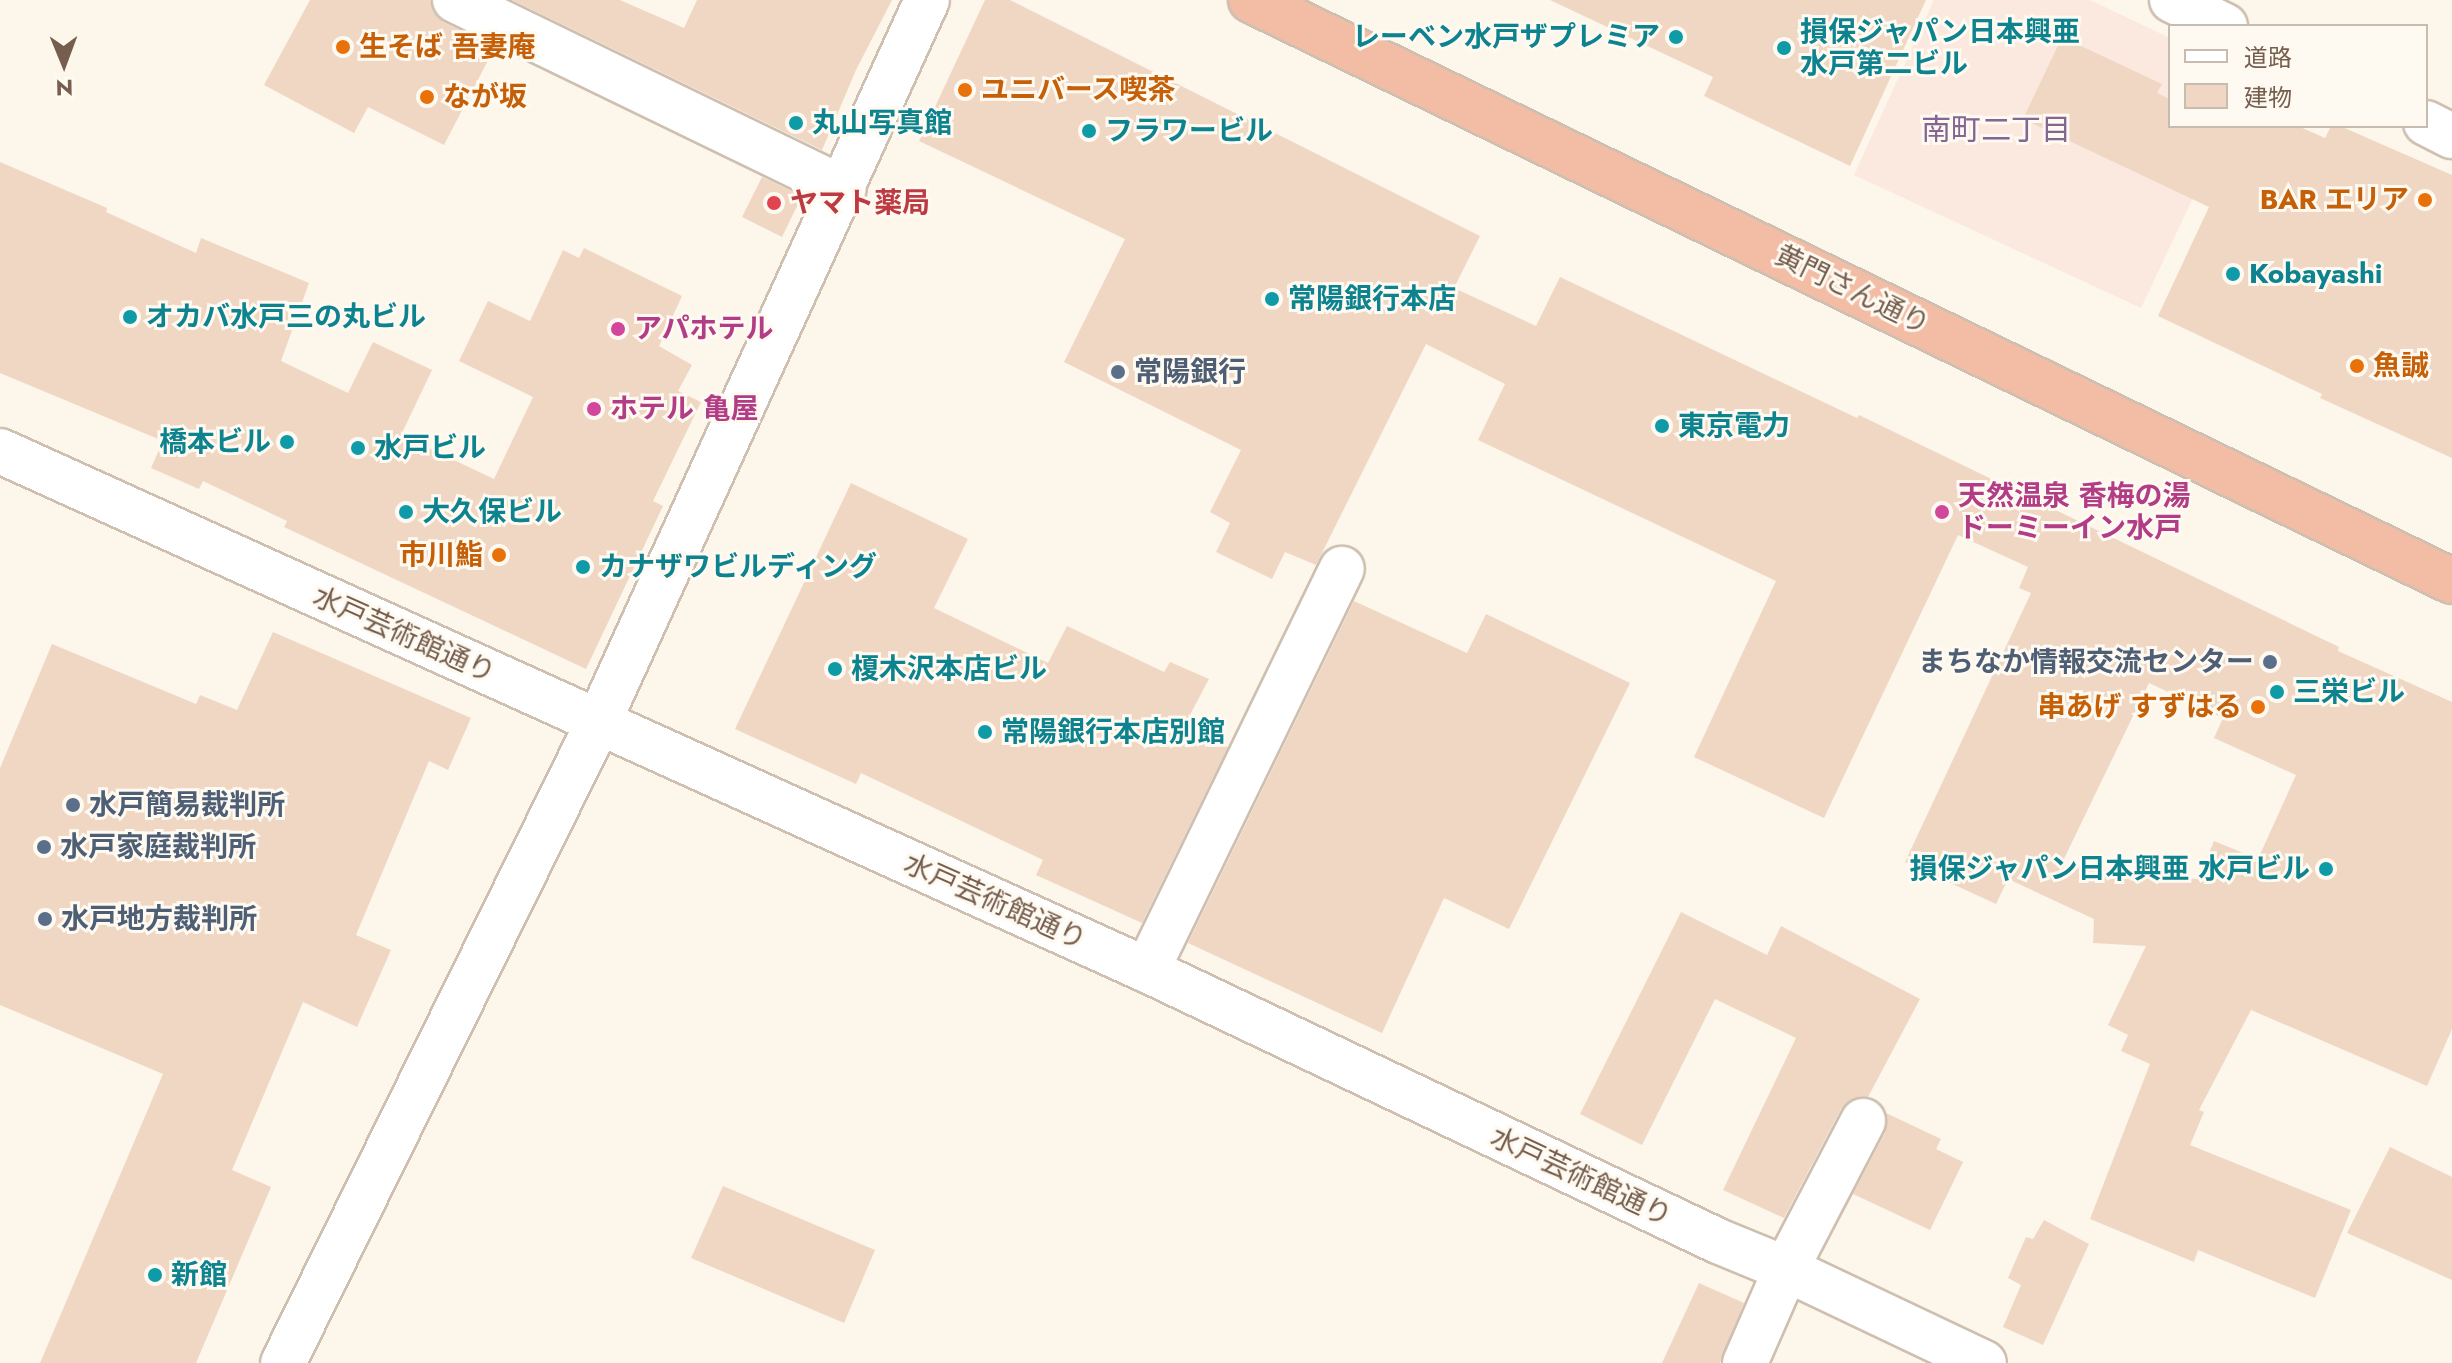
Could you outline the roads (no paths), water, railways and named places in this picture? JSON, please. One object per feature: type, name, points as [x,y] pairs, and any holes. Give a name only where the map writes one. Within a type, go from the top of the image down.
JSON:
[{"type":"highway","name":"黄門さん通り","points":[[1251,0],[2452,581]]},
{"type":"street","points":[[455,0],[844,189]]},
{"type":"street","points":[[283,1363],[598,723],[844,189],[927,0]]},
{"type":"street","points":[[2172,0],[2221,24]]},
{"type":"street","points":[[2428,124],[2452,136]]},
{"type":"street","name":"水戸芸術館通り","points":[[0,451],[1147,970],[1718,1241],[1786,1269],[1984,1363]]},
{"type":"street","points":[[1147,970],[1342,569]]},
{"type":"street","points":[[1745,1363],[1786,1269],[1863,1121]]},
{"type":"place","name":"レーベン水戸ザプレミア","points":[[1676,37]]},
{"type":"place","name":"生そば 吾妻庵","points":[[343,47]]},
{"type":"place","name":"損保ジャパン日本興亜 水戸第二ビル","points":[[1784,48]]},
{"type":"place","name":"ユニバース喫茶","points":[[965,90]]},
{"type":"place","name":"なが坂","points":[[427,97]]},
{"type":"place","name":"丸山写真館","points":[[796,123]]},
{"type":"place","name":"フラワービル","points":[[1089,131]]},
{"type":"place","name":"BAR エリア","points":[[2425,200]]},
{"type":"place","name":"ヤマト薬局","points":[[774,203]]},
{"type":"place","name":"Kobayashi","points":[[2233,274]]},
{"type":"place","name":"常陽銀行本店","points":[[1272,299]]},
{"type":"place","name":"オカバ水戸三の丸ビル","points":[[130,317]]},
{"type":"place","name":"アパホテル","points":[[618,329]]},
{"type":"place","name":"魚誠","points":[[2357,366]]},
{"type":"place","name":"常陽銀行","points":[[1118,372]]},
{"type":"place","name":"ホテル 亀屋","points":[[594,409]]},
{"type":"place","name":"東京電力","points":[[1662,426]]},
{"type":"place","name":"橋本ビル","points":[[287,442]]},
{"type":"place","name":"水戸ビル","points":[[358,448]]},
{"type":"place","name":"大久保ビル","points":[[406,512]]},
{"type":"place","name":"天然温泉 香梅の湯 ドーミーイン水戸","points":[[1942,512]]},
{"type":"place","name":"市川鮨","points":[[499,555]]},
{"type":"place","name":"カナザワビルディング","points":[[583,567]]},
{"type":"place","name":"まちなか情報交流センター","points":[[2270,662]]},
{"type":"place","name":"榎木沢本店ビル","points":[[835,669]]},
{"type":"place","name":"三栄ビル","points":[[2277,692]]},
{"type":"place","name":"串あげ すずはる","points":[[2258,707]]},
{"type":"place","name":"常陽銀行本店別館","points":[[985,732]]},
{"type":"place","name":"水戸簡易裁判所","points":[[73,805]]},
{"type":"place","name":"水戸家庭裁判所","points":[[44,847]]},
{"type":"place","name":"損保ジャパン日本興亜 水戸ビル","points":[[2326,869]]},
{"type":"place","name":"水戸地方裁判所","points":[[45,919]]},
{"type":"place","name":"新館","points":[[155,1275]]},
{"type":"district","name":"南町二丁目","points":[[1996,130]]}]
